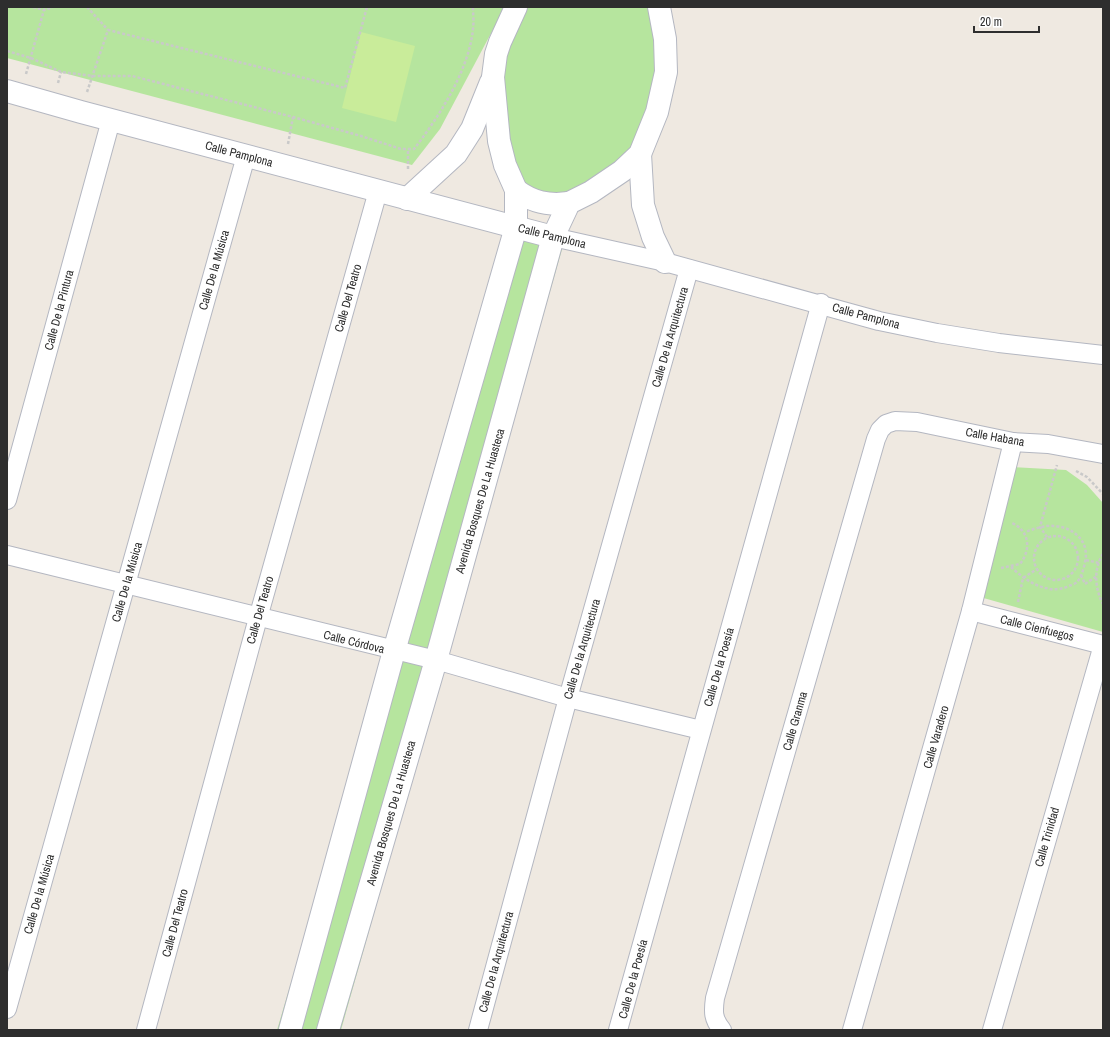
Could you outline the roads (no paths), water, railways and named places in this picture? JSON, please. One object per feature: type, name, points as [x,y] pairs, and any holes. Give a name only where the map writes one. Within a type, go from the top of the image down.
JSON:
[{"type":"street","points":[[407,199],[456,154],[472,129],[492,77],[496,54],[500,42],[516,7]]},
{"type":"street","points":[[516,190],[524,197],[542,203],[551,205],[569,203],[591,192],[622,171],[640,154],[657,112],[666,72],[664,39],[659,7]]},
{"type":"street","points":[[290,1030],[394,651],[516,228],[516,190],[501,150],[492,77]]},
{"type":"street","name":"Calle Pamplona","points":[[13,93],[378,192],[516,228],[665,262],[879,320],[937,333],[999,343],[1103,355]]},
{"type":"street","name":"Calle De la Pintura","points":[[7,500],[111,120]]},
{"type":"street","points":[[640,154],[643,204],[654,237],[665,262]]},
{"type":"street","name":"Calle De la Música","points":[[7,1009],[246,156]]},
{"type":"street","name":"Calle Del Teatro","points":[[146,1030],[258,618],[378,192]]},
{"type":"street","name":"Avenida Bosques De La Huasteca","points":[[328,1030],[436,660],[553,237],[569,203]]},
{"type":"street","name":"Calle De la Arquitectura","points":[[478,1030],[568,698],[689,269]]},
{"type":"street","name":"Calle De la Poesía","points":[[618,1030],[821,304]]},
{"type":"street","name":"Calle Habana","points":[[886,424],[895,421],[917,422],[1013,442],[1048,444],[1103,454]]},
{"type":"street","name":"Calle Granma","points":[[719,1025],[713,1010],[715,998],[874,446],[880,430],[886,424]]},
{"type":"street","name":"Calle Varadero","points":[[852,1030],[971,611],[1013,442]]},
{"type":"street","name":"Calle Córdova","points":[[7,555],[258,618],[436,660],[568,698],[701,730]]},
{"type":"street","name":"Calle Cienfuegos","points":[[971,611],[1103,645]]},
{"type":"street","name":"Calle Trinidad","points":[[992,1030],[1103,645]]}]
